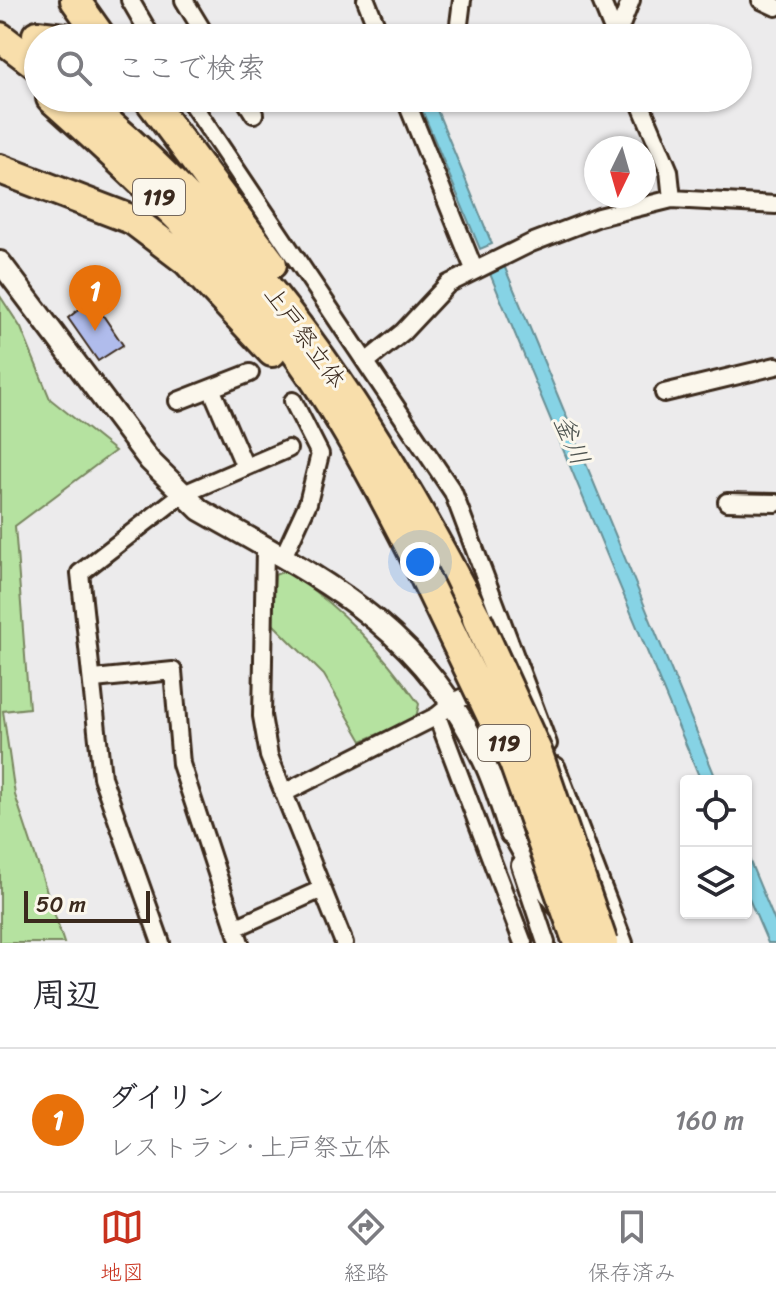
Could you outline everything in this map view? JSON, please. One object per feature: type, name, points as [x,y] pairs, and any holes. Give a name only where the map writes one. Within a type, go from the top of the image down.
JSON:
[{"type":"highway","points":[[75,0],[92,24]]},
{"type":"highway","points":[[0,37],[24,55]]},
{"type":"highway","points":[[0,59],[24,77]]},
{"type":"highway","name":"上戸祭立体","points":[[67,112],[144,181],[266,301]]},
{"type":"highway","name":"上戸祭立体","points":[[95,112],[182,189],[266,301]]},
{"type":"highway","name":"119","points":[[158,112],[170,126],[266,301],[303,387],[412,551],[514,763],[578,943]]},
{"type":"highway","name":"119","points":[[0,169],[133,220],[187,261],[266,301],[390,434],[447,536],[477,619],[537,751],[603,943]]},
{"type":"street","points":[[130,0],[144,24]]},
{"type":"street","points":[[184,0],[199,24]]},
{"type":"street","points":[[366,0],[375,24]]},
{"type":"street","points":[[459,24],[462,0]]},
{"type":"street","points":[[601,0],[610,24]]},
{"type":"street","points":[[622,24],[631,0]]},
{"type":"street","points":[[761,0],[776,7]]},
{"type":"street","points":[[197,112],[453,492],[624,943]]},
{"type":"street","points":[[411,112],[476,268]]},
{"type":"street","points":[[644,112],[669,171],[672,199]]},
{"type":"street","points":[[366,362],[403,332],[448,284],[531,243],[599,217],[672,199],[776,205]]},
{"type":"street","points":[[0,262],[149,460],[181,495],[200,510],[329,583],[390,630],[427,669],[445,709],[523,943]]},
{"type":"street","points":[[664,393],[776,366]]},
{"type":"street","points":[[178,401],[250,373]]},
{"type":"street","points":[[211,388],[245,467]]},
{"type":"street","points":[[293,401],[320,454],[308,503],[274,552],[262,716],[269,756],[344,943]]},
{"type":"street","points":[[161,943],[102,777],[94,679],[83,618],[80,573],[181,495],[288,449]]},
{"type":"street","points":[[727,502],[776,503]]},
{"type":"street","points":[[284,793],[519,667]]},
{"type":"street","points":[[94,679],[173,671],[181,764],[237,935],[322,889]]},
{"type":"street","points":[[445,709],[484,760],[546,943]]},
{"type":"street","points":[[511,834],[535,878],[586,943]]},
{"type":"green space","points":[[0,296],[21,328],[50,399],[115,451],[15,526],[29,708],[3,711],[15,795],[64,943],[0,943]]},
{"type":"green space","points":[[287,570],[343,615],[390,665],[419,704],[416,718],[362,741],[324,675],[271,622],[275,575]]},
{"type":"water","points":[[423,112],[438,112],[492,244],[480,249]]},
{"type":"water","name":"釜川","points":[[503,263],[715,775],[699,775],[488,269]]},
{"type":"water","points":[[752,866],[776,924],[776,943],[768,943],[752,906]]},
{"type":"building","points":[[92,299],[123,345],[98,361],[68,318]]},
{"type":"place","name":"ダイリン","points":[[95,331]]}]
